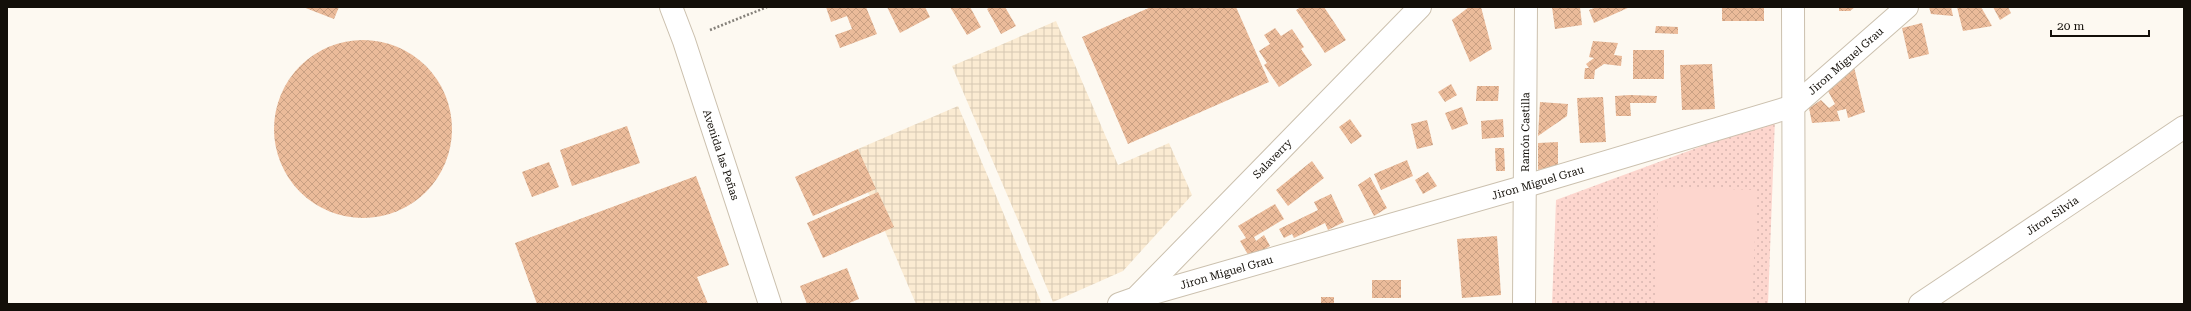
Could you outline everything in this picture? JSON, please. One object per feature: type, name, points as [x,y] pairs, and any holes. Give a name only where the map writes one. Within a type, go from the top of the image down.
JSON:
[{"type":"street","name":"Avenida las Peñas","points":[[670,7],[684,41],[770,304]]},
{"type":"street","name":"Salaverry","points":[[1127,301],[1420,7]]},
{"type":"street","name":"Ramón Castilla","points":[[1524,304],[1526,186],[1526,7]]},
{"type":"street","points":[[1793,7],[1794,304]]},
{"type":"street","name":"Jiron Miguel Grau","points":[[1127,301],[1526,186],[1794,106],[1907,7]]},
{"type":"street","name":"Jiron Silvia","points":[[1920,304],[2184,127]]},
{"type":"path","points":[[684,41],[767,7]]},
{"type":"shaded area","points":[[1056,21],[1118,165],[1169,143],[1192,195],[1123,271],[1053,302],[952,66]]},
{"type":"shaded area","points":[[958,106],[1041,302],[1038,304],[916,304],[851,152]]},
{"type":"shaded area","points":[[1775,119],[1768,304],[1552,304],[1556,200]]},
{"type":"shaded area","points":[[1658,187],[1757,190],[1752,304],[1656,304]]},
{"type":"building","points":[[303,7],[339,7],[334,19]]},
{"type":"building","points":[[826,7],[866,7],[877,34],[840,48],[835,35],[852,29],[847,16],[831,22]]},
{"type":"building","points":[[887,7],[925,7],[930,17],[900,33]]},
{"type":"building","points":[[950,7],[970,7],[981,27],[967,35]]},
{"type":"building","points":[[990,7],[1005,7],[1016,26],[1001,34],[987,9]]},
{"type":"building","points":[[1151,7],[1236,7],[1269,82],[1128,144],[1082,37]]},
{"type":"building","points":[[1301,7],[1324,7],[1346,40],[1325,53],[1296,10]]},
{"type":"building","points":[[1469,7],[1481,7],[1492,49],[1470,62],[1452,20]]},
{"type":"building","points":[[1552,7],[1580,7],[1582,25],[1555,29]]},
{"type":"building","points":[[1597,7],[1630,7],[1594,23],[1589,10]]},
{"type":"building","points":[[1722,7],[1764,7],[1764,21],[1722,21]]},
{"type":"building","points":[[1839,7],[1855,7],[1850,11],[1839,11]]},
{"type":"building","points":[[1929,7],[1951,7],[1953,16],[1931,14]]},
{"type":"building","points":[[1957,7],[1981,7],[1992,26],[1963,31]]},
{"type":"building","points":[[1993,7],[2008,7],[2011,13],[2000,20]]},
{"type":"building","points":[[1922,23],[1929,54],[1909,59],[1902,28]]},
{"type":"building","points":[[1656,26],[1678,27],[1678,34],[1655,33]]},
{"type":"building","points":[[1275,28],[1281,36],[1292,29],[1304,47],[1301,49],[1312,65],[1279,87],[1264,65],[1267,63],[1259,51],[1270,44],[1264,35]]},
{"type":"building","points":[[354,40],[372,40],[397,47],[412,55],[426,66],[437,80],[445,95],[452,120],[452,138],[445,163],[437,178],[426,192],[412,203],[389,214],[372,218],[354,218],[337,214],[321,207],[307,198],[294,185],[285,171],[278,155],[274,138],[274,120],[278,103],[285,87],[294,73],[307,60],[321,51],[337,44]]},
{"type":"building","points":[[1593,41],[1618,43],[1614,55],[1622,56],[1621,66],[1604,64],[1595,70],[1594,79],[1584,79],[1585,68],[1589,68],[1586,64],[1594,58],[1589,57]]},
{"type":"building","points":[[1633,50],[1664,50],[1664,79],[1633,79]]},
{"type":"building","points":[[1853,63],[1865,112],[1848,118],[1846,109],[1837,111],[1840,121],[1812,123],[1809,108],[1821,100],[1829,108],[1835,104],[1828,91]]},
{"type":"building","points":[[1712,64],[1715,109],[1682,110],[1680,65]]},
{"type":"building","points":[[1451,84],[1457,95],[1445,102],[1438,92]]},
{"type":"building","points":[[1477,86],[1499,86],[1498,101],[1476,101]]},
{"type":"building","points":[[1615,96],[1657,96],[1656,103],[1630,103],[1631,116],[1616,116]]},
{"type":"building","points":[[1603,97],[1606,142],[1580,143],[1577,98]]},
{"type":"building","points":[[1540,102],[1568,104],[1567,116],[1538,136]]},
{"type":"building","points":[[1462,107],[1468,124],[1452,130],[1445,113]]},
{"type":"building","points":[[1350,119],[1362,136],[1351,144],[1339,127]]},
{"type":"building","points":[[1503,119],[1504,137],[1482,139],[1481,121]]},
{"type":"building","points":[[1427,120],[1433,145],[1417,149],[1411,124]]},
{"type":"building","points":[[627,126],[640,163],[572,186],[560,150]]},
{"type":"building","points":[[1558,142],[1558,165],[1538,170],[1538,143]]},
{"type":"building","points":[[1495,148],[1504,148],[1505,171],[1496,171]]},
{"type":"building","points":[[858,149],[876,189],[813,216],[795,177]]},
{"type":"building","points":[[1407,160],[1413,176],[1381,190],[1374,174]]},
{"type":"building","points":[[1312,161],[1324,178],[1288,206],[1276,190]]},
{"type":"building","points":[[549,162],[559,187],[532,197],[522,172]]},
{"type":"building","points":[[1428,172],[1437,186],[1423,194],[1415,180]]},
{"type":"building","points":[[696,176],[729,265],[697,277],[708,304],[537,304],[515,243]]},
{"type":"building","points":[[1370,177],[1387,208],[1374,216],[1358,185]]},
{"type":"building","points":[[878,192],[894,227],[823,258],[807,223]]},
{"type":"building","points":[[1331,194],[1344,222],[1328,230],[1325,223],[1294,238],[1292,234],[1284,238],[1279,229],[1318,210],[1314,202]]},
{"type":"building","points":[[1275,204],[1284,219],[1254,237],[1256,241],[1264,235],[1270,246],[1250,258],[1240,241],[1246,238],[1238,226]]},
{"type":"building","points":[[1497,236],[1501,295],[1462,298],[1457,239]]},
{"type":"building","points":[[847,268],[859,299],[847,304],[807,304],[800,286]]},
{"type":"building","points":[[1372,280],[1401,280],[1401,298],[1372,298]]},
{"type":"building","points":[[1321,297],[1334,297],[1334,304],[1321,304]]}]
